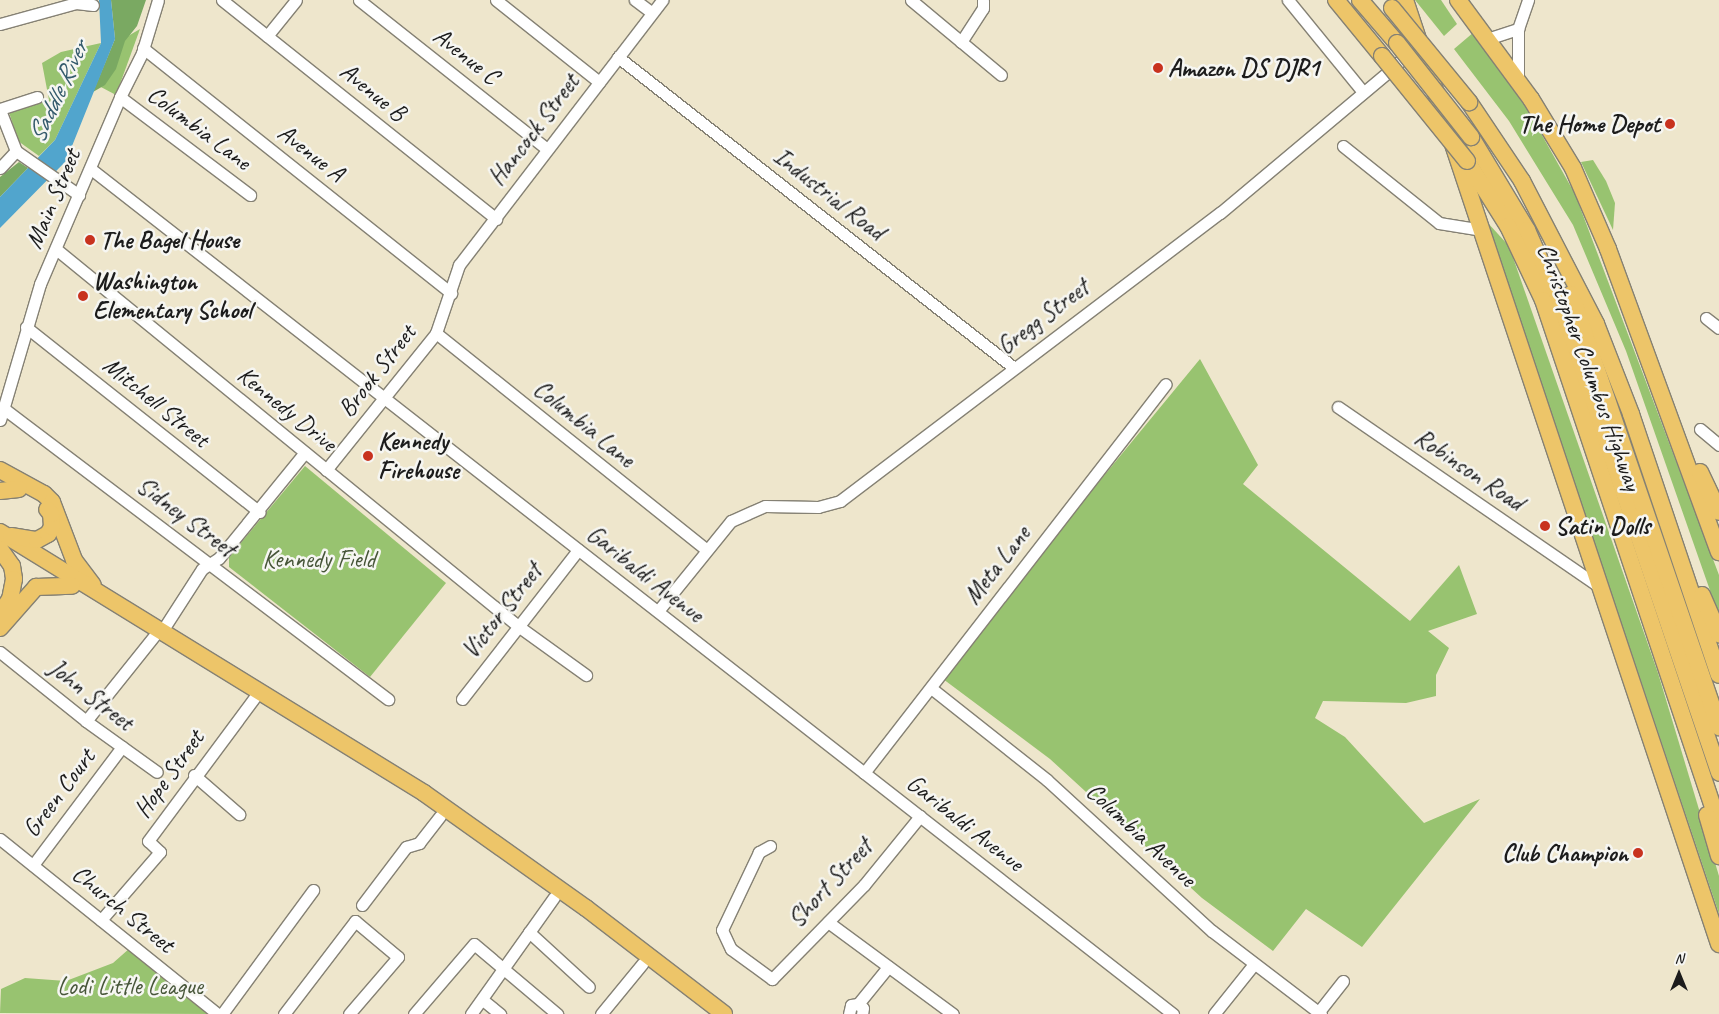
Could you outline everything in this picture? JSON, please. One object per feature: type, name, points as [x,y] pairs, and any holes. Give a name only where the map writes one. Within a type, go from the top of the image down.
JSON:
[{"type":"highway","name":"Christopher Columbus Highway","points":[[1336,0],[1467,162],[1508,226],[1543,300],[1719,825]]},
{"type":"highway","name":"Christopher Columbus Highway","points":[[1360,0],[1471,137],[1515,207],[1550,280],[1719,774]]},
{"type":"highway","points":[[1458,0],[1518,81],[1573,168],[1608,248],[1719,552]]},
{"type":"highway","name":"Christopher Columbus Highway","points":[[1394,3],[1508,157],[1547,227],[1599,330],[1719,675]]},
{"type":"highway","points":[[1394,3],[1412,21],[1432,77],[1719,944]]},
{"type":"highway","name":"Christopher Columbus Highway","points":[[1547,227],[1719,727]]},
{"type":"highway","points":[[1649,362],[1719,512]]},
{"type":"highway","points":[[0,470],[44,494],[52,502],[74,560],[100,593]]},
{"type":"highway","points":[[0,478],[45,507],[51,514],[52,527],[48,534],[37,540],[1,539]]},
{"type":"highway","points":[[0,492],[19,489]]},
{"type":"highway","points":[[1656,490],[1719,634]]},
{"type":"highway","points":[[1,539],[100,593],[255,697],[440,816],[554,897],[706,1014]]},
{"type":"highway","points":[[1,539],[72,586],[158,633],[432,799],[582,905],[724,1014]]},
{"type":"highway","points":[[0,614],[10,599],[14,578],[12,566],[1,539]]},
{"type":"highway","points":[[0,628],[35,588],[72,586]]},
{"type":"highway","points":[[1684,721],[1687,749],[1719,856]]},
{"type":"street","name":"Main Street","points":[[0,420],[26,326],[56,248],[120,97],[144,48],[158,0]]},
{"type":"street","name":"Avenue B","points":[[222,0],[496,218]]},
{"type":"street","points":[[267,36],[296,0]]},
{"type":"street","name":"Avenue C","points":[[359,0],[546,148]]},
{"type":"street","points":[[496,0],[599,82]]},
{"type":"street","points":[[634,0],[652,13]]},
{"type":"street","name":"Hancock Street","points":[[451,292],[460,265],[546,148],[662,0]]},
{"type":"street","points":[[911,0],[1001,74]]},
{"type":"street","points":[[961,42],[983,8],[983,0]]},
{"type":"street","points":[[1288,0],[1363,92]]},
{"type":"street","points":[[1518,81],[1518,29],[1528,0]]},
{"type":"street","points":[[0,24],[76,2],[93,4]]},
{"type":"street","name":"Gregg Street","points":[[658,611],[706,549],[731,521],[752,510],[780,504],[818,507],[840,501],[1013,367],[1220,212],[1408,54],[1412,42],[1412,21]]},
{"type":"street","points":[[1487,39],[1518,29]]},
{"type":"street","name":"Avenue A","points":[[144,48],[451,292]]},
{"type":"street","name":"Industrial Road","points":[[618,57],[1013,367]]},
{"type":"street","name":"Gregg Street","points":[[1388,72],[1407,66],[1432,77]]},
{"type":"street","points":[[37,97],[0,109],[16,151],[79,196]]},
{"type":"street","name":"Columbia Lane","points":[[120,97],[250,195]]},
{"type":"street","points":[[1343,146],[1440,223],[1482,230]]},
{"type":"street","points":[[0,168],[16,151]]},
{"type":"street","name":"Garibaldi Avenue","points":[[91,169],[1173,1014]]},
{"type":"street","name":"Kennedy Drive","points":[[56,248],[518,626],[586,675]]},
{"type":"street","name":"Brook Street","points":[[326,470],[436,333],[451,292]]},
{"type":"street","points":[[1706,318],[1719,328]]},
{"type":"street","name":"Mitchell Street","points":[[26,326],[259,512]]},
{"type":"street","name":"Columbia Lane","points":[[436,333],[706,549]]},
{"type":"street","name":"Meta Lane","points":[[864,773],[1166,384]]},
{"type":"street","name":"Robinson Road","points":[[1338,407],[1600,587]]},
{"type":"street","name":"Sidney Street","points":[[3,408],[388,698]]},
{"type":"street","points":[[1700,429],[1719,445]]},
{"type":"street","points":[[86,721],[158,633],[202,569],[211,564],[259,512],[305,452]]},
{"type":"street","name":"Victor Street","points":[[462,699],[578,550]]},
{"type":"street","name":"John Street","points":[[0,652],[86,721],[157,772]]},
{"type":"street","name":"Columbia Avenue","points":[[931,688],[1048,780],[1193,915],[1319,1013]]},
{"type":"street","name":"Hope Street","points":[[101,920],[160,852],[148,841],[194,775],[255,697]]},
{"type":"street","name":"Green Court","points":[[33,865],[122,747]]},
{"type":"street","points":[[194,775],[239,814]]},
{"type":"street","points":[[362,905],[406,847],[420,843],[440,816]]},
{"type":"street","name":"Short Street","points":[[770,846],[759,852],[722,930],[731,949],[772,979],[864,885],[920,816]]},
{"type":"street","name":"Church Street","points":[[0,839],[218,1014]]},
{"type":"street","points":[[222,1014],[313,890]]},
{"type":"street","points":[[472,1014],[484,1001],[554,897]]},
{"type":"street","points":[[284,1014],[356,921],[398,958],[349,1014]]},
{"type":"street","points":[[828,922],[950,1013]]},
{"type":"street","points":[[529,932],[589,987]]},
{"type":"street","points":[[414,1014],[474,944],[557,1014]]},
{"type":"street","points":[[601,1014],[642,964]]},
{"type":"street","points":[[1214,1014],[1254,964]]},
{"type":"street","points":[[849,1014],[849,1007],[860,1009],[888,967]]},
{"type":"street","points":[[1319,1013],[1343,981]]},
{"type":"street","points":[[484,1001],[500,1014]]},
{"type":"green space","points":[[111,0],[146,0],[137,26],[125,41],[116,69],[105,85],[93,92],[115,39]]},
{"type":"green space","points":[[1415,0],[1441,0],[1457,24],[1444,36]]},
{"type":"green space","points":[[140,29],[116,95],[99,86],[123,39]]},
{"type":"green space","points":[[1474,32],[1529,112],[1575,194],[1719,575],[1719,616],[1626,351],[1573,225],[1509,121],[1454,49]]},
{"type":"green space","points":[[101,43],[55,140],[39,156],[18,141],[9,112],[49,100],[42,63],[61,52]]},
{"type":"green space","points":[[1593,160],[1606,181],[1615,203],[1613,230],[1581,162]]},
{"type":"green space","points":[[19,162],[28,168],[0,197],[0,177]]},
{"type":"green space","points":[[1487,222],[1509,246],[1658,673],[1719,876],[1719,914]]},
{"type":"green space","points":[[1200,359],[1258,465],[1243,484],[1410,621],[1459,565],[1477,614],[1428,631],[1449,648],[1436,675],[1436,696],[1406,703],[1323,701],[1315,718],[1345,737],[1424,823],[1480,799],[1362,947],[1306,909],[1273,951],[1202,898],[1050,759],[939,676]]},
{"type":"green space","name":"Kennedy Field","points":[[305,466],[446,583],[370,677],[229,567],[229,557]]},
{"type":"green space","name":"Lodi Little League","points":[[130,948],[211,1014],[0,1013],[1,989],[25,978],[66,981],[113,963]]},
{"type":"water","name":"Saddle River","points":[[99,0],[111,0],[115,39],[66,161],[0,228],[0,197],[55,140],[101,43]]},
{"type":"place","name":"Amazon DS DJR1","points":[[1158,68]]},
{"type":"place","name":"The Home Depot","points":[[1670,124]]},
{"type":"place","name":"The Bagel House","points":[[90,240]]},
{"type":"place","name":"Washington Elementary School","points":[[83,296]]},
{"type":"place","name":"Kennedy Firehouse","points":[[368,456]]},
{"type":"place","name":"Satin Dolls","points":[[1545,526]]},
{"type":"place","name":"Club Champion","points":[[1638,853]]}]
